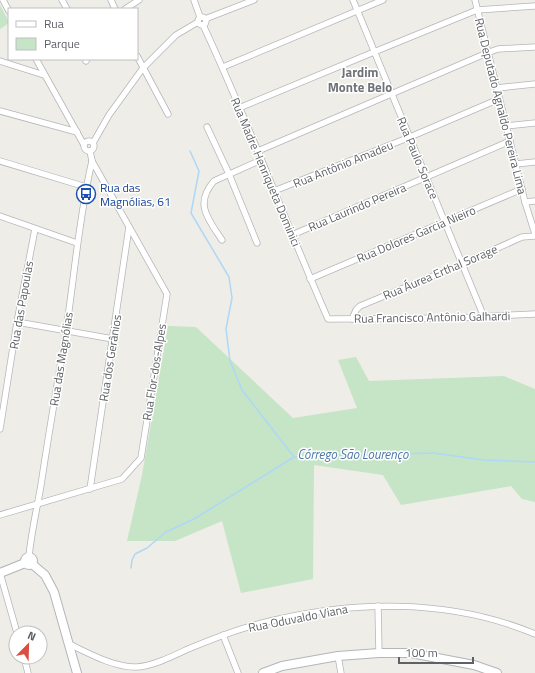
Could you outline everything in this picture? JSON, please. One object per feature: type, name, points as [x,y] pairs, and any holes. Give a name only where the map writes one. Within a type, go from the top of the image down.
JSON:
[{"type":"street","points":[[3,0],[8,9]]},
{"type":"street","points":[[127,8],[139,0]]},
{"type":"street","name":"Rua Madre Henriqueta Dominici","points":[[194,0],[201,21],[223,67],[310,279],[328,319]]},
{"type":"street","points":[[36,60],[86,150],[90,151],[93,148],[93,143],[109,115],[143,68],[176,35],[201,21],[254,0]]},
{"type":"street","name":"Rua Paulo Sorace","points":[[352,0],[484,317]]},
{"type":"street","points":[[223,67],[383,0]]},
{"type":"street","name":"Rua Deputado Agnaldo Pereira Lima","points":[[475,0],[525,202],[535,235]]},
{"type":"street","points":[[240,108],[477,10],[535,6]]},
{"type":"street","points":[[258,151],[392,95],[487,53],[498,49],[535,47]]},
{"type":"street","points":[[138,58],[168,114]]},
{"type":"street","points":[[0,61],[44,75]]},
{"type":"street","points":[[496,88],[535,84]]},
{"type":"street","name":"Rua Antônio Amadeu","points":[[274,191],[410,137],[499,99]]},
{"type":"street","points":[[0,111],[77,132]]},
{"type":"street","points":[[506,126],[535,123]]},
{"type":"street","points":[[207,126],[230,174],[257,243]]},
{"type":"street","points":[[84,145],[87,141],[93,143]]},
{"type":"street","name":"Rua Laurindo Pereira","points":[[292,235],[510,141]]},
{"type":"street","name":"Rua Flor-dos-Alpes","points":[[0,515],[122,479],[141,458],[167,294],[92,161],[90,151]]},
{"type":"street","points":[[222,240],[206,216],[204,204],[209,186],[214,180],[261,160]]},
{"type":"street","points":[[0,161],[86,187]]},
{"type":"street","name":"Rua das Magnólias","points":[[28,562],[31,534],[66,331],[77,243],[86,187],[92,161]]},
{"type":"street","points":[[516,164],[535,162]]},
{"type":"street","name":"Rua Dolores Garcia Nieiro","points":[[310,279],[522,189]]},
{"type":"street","points":[[525,202],[535,201]]},
{"type":"street","points":[[0,216],[77,243]]},
{"type":"street","name":"Rua dos Gerânios","points":[[90,488],[129,227]]},
{"type":"street","name":"Rua das Papoulas","points":[[0,430],[35,229]]},
{"type":"street","name":"Rua Áurea Erthal Sorage","points":[[352,319],[356,310],[360,306],[462,264],[522,237],[535,235]]},
{"type":"street","name":"Rua Francisco Antônio Galhardi","points":[[328,319],[484,317],[535,314]]},
{"type":"street","points":[[18,322],[113,339]]},
{"type":"street","points":[[15,625],[0,573],[28,562],[45,575],[54,592],[77,673]]},
{"type":"street","points":[[378,606],[379,653]]},
{"type":"street","name":"Rua Oduvaldo Viana","points":[[69,644],[116,664],[137,667],[160,662],[223,635],[262,623],[335,608],[378,606],[409,606],[467,612],[516,626],[535,634]]},
{"type":"street","points":[[223,635],[238,673]]},
{"type":"street","points":[[263,673],[282,666],[338,656],[379,653],[410,653],[474,665],[497,673]]},
{"type":"street","points":[[338,656],[341,673]]},
{"type":"green space","points":[[0,5],[8,20],[8,24],[0,29]]},
{"type":"green space","points":[[168,326],[196,327],[293,418],[357,408],[338,360],[356,357],[369,381],[504,376],[535,389],[535,502],[522,499],[511,486],[401,505],[383,475],[314,465],[313,579],[241,593],[222,521],[175,541],[127,541],[142,475]]},
{"type":"waterway","name":"Córrego São Lourenço","points":[[190,151],[199,171],[191,213],[229,277],[232,298],[226,329],[230,361],[242,390],[294,457],[433,453],[484,460],[535,462]]},
{"type":"waterway","points":[[131,568],[132,560],[135,554],[147,548],[166,532],[194,519],[294,457]]},
{"type":"place","name":"Rua das Magnólias, 61","points":[[86,194]]},
{"type":"district","name":"Jardim Monte Belo","points":[[360,80]]}]
